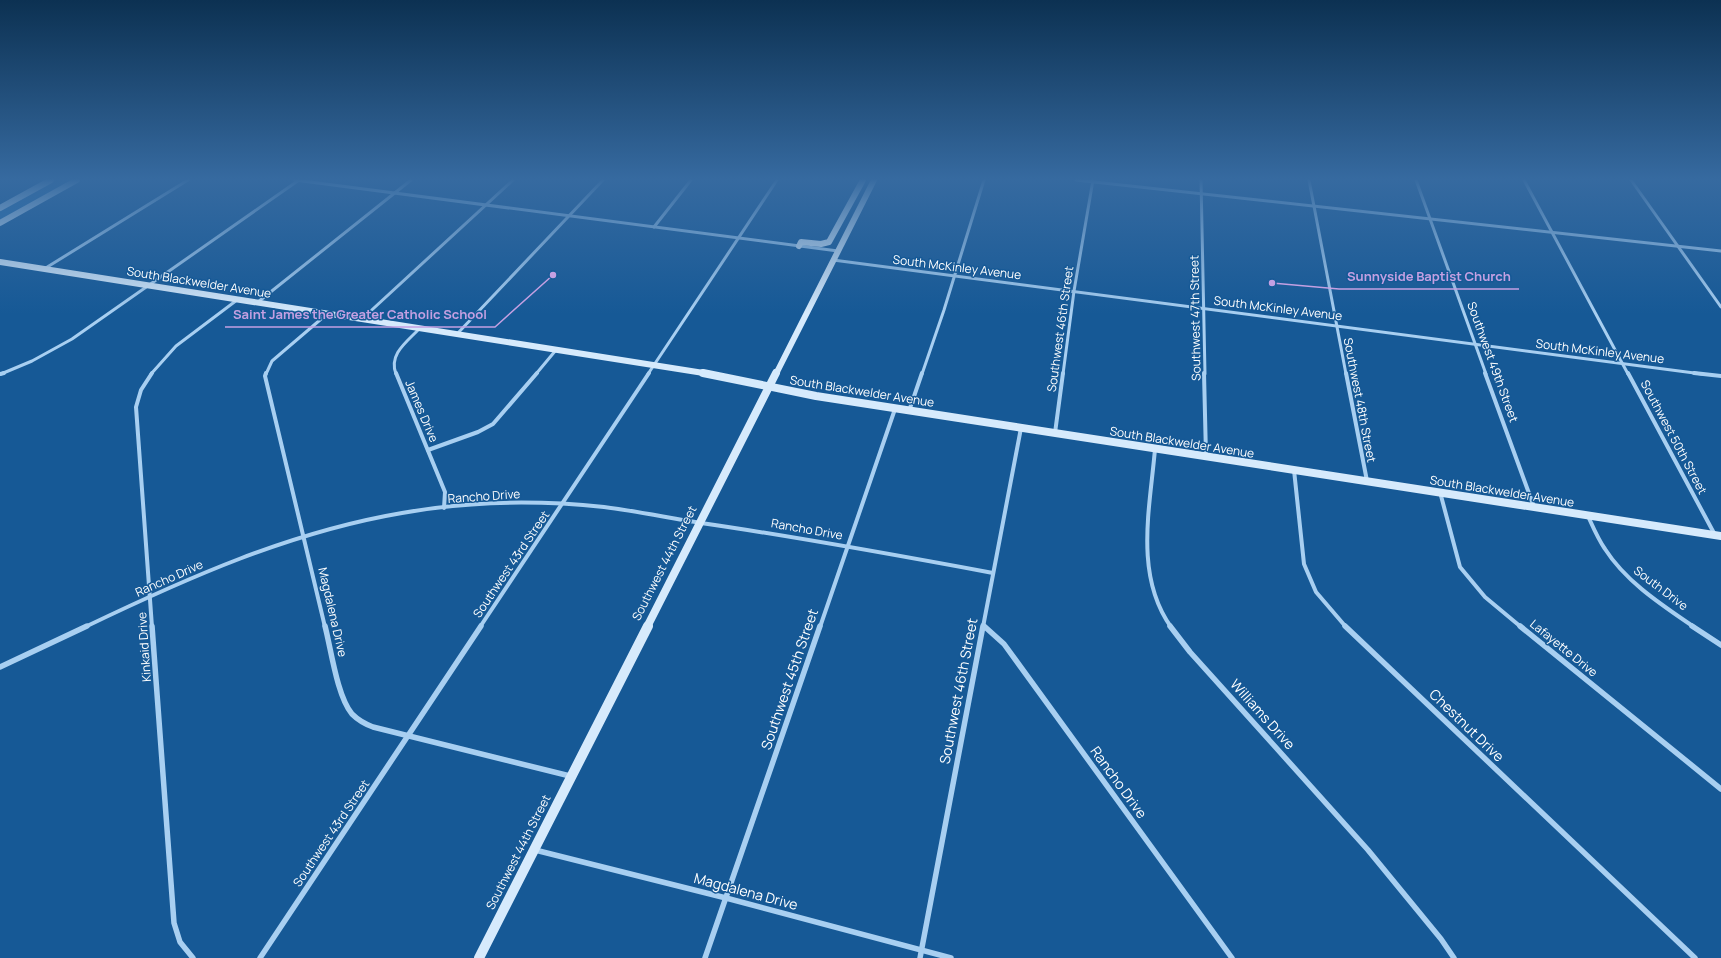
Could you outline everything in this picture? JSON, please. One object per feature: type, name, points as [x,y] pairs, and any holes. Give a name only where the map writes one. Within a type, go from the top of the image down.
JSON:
[{"type":"street","points":[[44,269],[116,225]]},
{"type":"street","points":[[0,374],[32,361],[67,342],[235,225]]},
{"type":"street","points":[[258,303],[356,225]]},
{"type":"street","points":[[362,319],[465,225]]},
{"type":"street","points":[[457,334],[560,225]]},
{"type":"street","points":[[636,225],[800,244],[838,251]]},
{"type":"street","name":"Southwest 43rd Street","points":[[260,958],[748,225]]},
{"type":"street","points":[[800,244],[821,244],[829,242],[838,225]]},
{"type":"street","name":"Southwest 44th Street","points":[[479,958],[851,225]]},
{"type":"street","points":[[909,411],[970,225]]},
{"type":"street","name":"Southwest 46th Street","points":[[1055,433],[1074,291],[1085,225]]},
{"type":"street","name":"Southwest 47th Street","points":[[1202,225],[1206,456]]},
{"type":"street","name":"Southwest 48th Street","points":[[1317,225],[1335,324],[1367,481]]},
{"type":"street","name":"Southwest 49th Street","points":[[1433,225],[1534,506]]},
{"type":"street","points":[[1475,225],[1721,251]]},
{"type":"street","name":"Southwest 50th Street","points":[[1548,225],[1718,536]]},
{"type":"street","points":[[1663,225],[1721,307]]},
{"type":"street","name":"South McKinley Avenue","points":[[833,260],[1335,324],[1721,376]]},
{"type":"street","name":"South Blackwelder Avenue","points":[[0,262],[747,380],[792,392],[909,411],[1534,506],[1718,536]]},
{"type":"street","name":"Kinkaid Drive","points":[[193,958],[184,951],[177,939],[174,922],[136,414],[137,400],[146,380],[163,358],[237,299]]},
{"type":"street","name":"Magdalena Drive","points":[[327,314],[272,361],[265,374],[341,691],[348,709],[354,718],[363,723],[572,776]]},
{"type":"street","name":"James Drive","points":[[420,328],[401,348],[393,362],[445,492],[444,508]]},
{"type":"street","points":[[428,450],[478,432],[496,421],[556,350]]},
{"type":"street","name":"Southwest 45th Street","points":[[705,958],[895,408]]},
{"type":"street","name":"Southwest 46th Street","points":[[920,958],[1021,428]]},
{"type":"street","name":"Williams Drive","points":[[1155,449],[1148,556],[1150,580],[1157,604],[1171,627],[1190,652],[1368,850],[1441,939],[1454,958]]},
{"type":"street","name":"Chestnut Drive","points":[[1294,470],[1304,564],[1316,592],[1341,622],[1695,958]]},
{"type":"street","name":"Lafayette Drive","points":[[1440,492],[1460,567],[1486,597],[1721,789]]},
{"type":"street","name":"Rancho Drive","points":[[0,667],[150,597],[226,565],[304,537],[366,520],[444,508],[491,504],[563,504],[613,508],[847,546],[993,573]]},
{"type":"street","name":"South Drive","points":[[1588,516],[1610,558],[1623,572],[1639,587],[1721,645]]},
{"type":"street","name":"Rancho Drive","points":[[983,625],[1004,644],[1232,958]]},
{"type":"street","name":"Magdalena Drive","points":[[534,850],[726,898],[951,958]]},
{"type":"place","name":"Saint James the Greater Catholic School","points":[[553,275]]},
{"type":"place","name":"Sunnyside Baptist Church","points":[[1272,283]]}]
